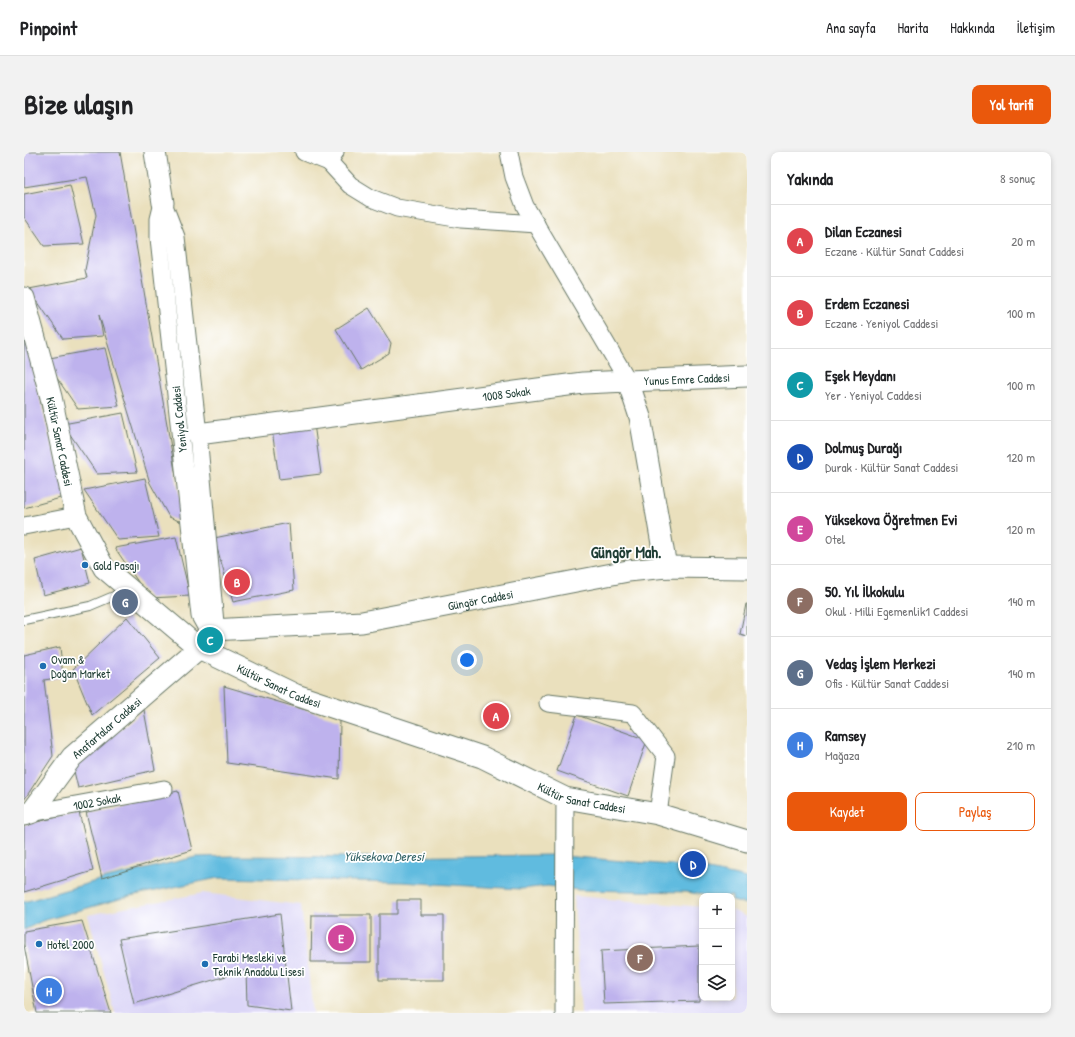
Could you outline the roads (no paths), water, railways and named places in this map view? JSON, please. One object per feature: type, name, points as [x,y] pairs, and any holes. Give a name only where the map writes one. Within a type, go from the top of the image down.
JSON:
[{"type":"street","name":"Yeniyol Caddesi","points":[[155,152],[163,204],[176,237],[198,434],[215,623],[212,630],[206,627],[200,616],[159,238],[160,219],[163,204]]},
{"type":"street","points":[[304,152],[332,157],[350,185],[371,198],[396,208],[461,219],[536,224]]},
{"type":"street","points":[[510,152],[514,177],[525,206],[628,381],[640,417],[666,567]]},
{"type":"street","name":"Kültür Sanat Caddesi","points":[[24,298],[51,397],[76,516],[104,568],[199,648],[296,695],[482,757],[565,798],[658,814],[747,841]]},
{"type":"street","name":"Yunus Emre Caddesi","points":[[628,381],[747,376]]},
{"type":"street","name":"1008 Sokak","points":[[198,434],[583,383],[628,381]]},
{"type":"street","points":[[24,526],[76,516]]},
{"type":"street","name":"Güngör Caddesi","points":[[212,630],[362,622],[628,571],[666,567],[747,568]]},
{"type":"street","points":[[199,648],[212,630]]},
{"type":"street","name":"Anafartalar Caddesi","points":[[27,814],[72,757],[199,648]]},
{"type":"street","points":[[548,704],[633,713],[666,756],[658,814]]},
{"type":"street","name":"1002 Sokak","points":[[27,814],[164,789]]},
{"type":"street","points":[[564,1013],[563,904],[566,843],[565,798]]},
{"type":"lane","points":[[24,620],[90,606],[128,589]]},
{"type":"water","points":[[552,855],[694,867],[747,878],[747,904],[735,902],[735,893],[699,893],[699,894],[687,892],[578,890],[548,886],[521,889],[401,882],[218,878],[130,896],[42,921],[24,930],[24,902],[103,879],[196,857]]},
{"type":"place","name":"Gold Pasajı","points":[[85,565]]},
{"type":"place","name":"Erdem Eczanesi","points":[[237,582]]},
{"type":"place","name":"Vedaş İşlem Merkezi","points":[[125,602]]},
{"type":"place","name":"Eşek Meydanı","points":[[210,640]]},
{"type":"place","name":"Ovam & Doğan Market","points":[[43,666]]},
{"type":"place","name":"Dilan Eczanesi","points":[[496,716]]},
{"type":"place","name":"Dolmuş Durağı","points":[[693,864]]},
{"type":"place","name":"Yüksekova Öğretmen Evi","points":[[341,938]]},
{"type":"place","name":"Hotel 2000","points":[[39,944]]},
{"type":"place","name":"50. Yıl İlkokulu","points":[[640,958]]},
{"type":"place","name":"Farabi Mesleki ve Teknik Anadolu Lisesi","points":[[205,964]]},
{"type":"place","name":"Ramsey","points":[[49,991]]},
{"type":"district","name":"Güngör Mah.","points":[[626,552]]},
{"type":"water label","name":"Yüksekova Deresi","points":[[384,856]]}]
